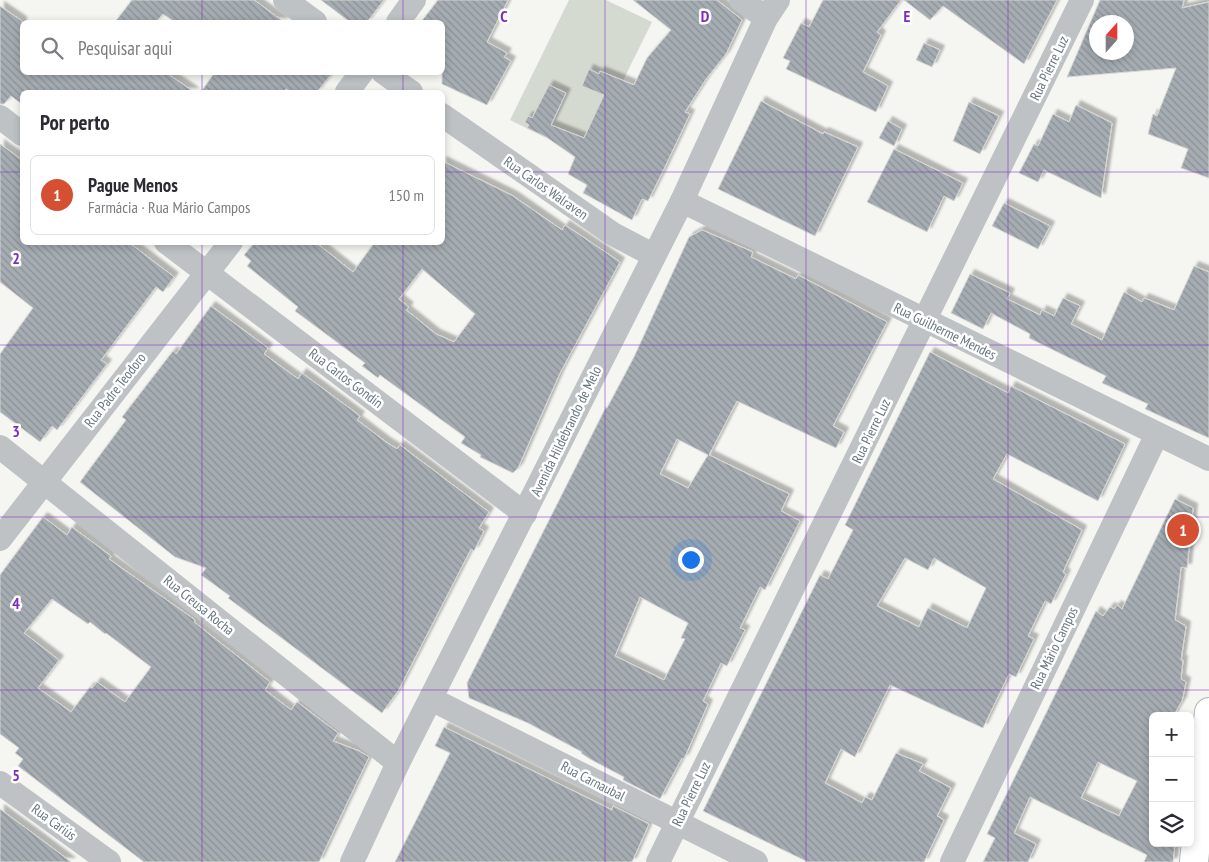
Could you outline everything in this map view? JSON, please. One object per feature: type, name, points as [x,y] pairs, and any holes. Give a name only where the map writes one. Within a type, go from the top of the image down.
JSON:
[{"type":"main road","points":[[1194,862],[1209,712]]},
{"type":"street","points":[[285,0],[312,20]]},
{"type":"street","points":[[399,20],[414,0]]},
{"type":"street","points":[[740,0],[772,9]]},
{"type":"street","name":"Rua Pierre Luz","points":[[658,862],[1082,0]]},
{"type":"street","name":"Avenida Hildebrando de Melo","points":[[352,862],[398,763],[525,514],[653,255],[682,201],[772,9]]},
{"type":"street","points":[[348,90],[360,75]]},
{"type":"street","points":[[387,75],[408,90]]},
{"type":"street","points":[[0,117],[20,132]]},
{"type":"street","name":"Rua Carlos Walraven","points":[[445,117],[612,234],[653,255]]},
{"type":"street","name":"Rua Guilherme Mendes","points":[[682,201],[1209,459]]},
{"type":"street","name":"Rua Carlos Gondin","points":[[170,245],[525,514]]},
{"type":"street","name":"Rua Padre Teodoro","points":[[0,539],[229,245]]},
{"type":"street","name":"Rua Mário Campos","points":[[952,862],[1157,434]]},
{"type":"street","name":"Rua Creusa Rocha","points":[[0,447],[398,763]]},
{"type":"street","name":"Rua Carnaubal","points":[[431,700],[756,862]]},
{"type":"street","name":"Rua Cariús","points":[[0,782],[109,862]]},
{"type":"shaded area","points":[[569,0],[606,0],[652,22],[585,157],[510,120]]},
{"type":"building","points":[[132,0],[254,0],[281,20],[172,20],[163,14],[158,20],[117,20]]},
{"type":"building","points":[[321,0],[384,0],[369,20],[347,20]]},
{"type":"building","points":[[438,0],[508,0],[487,42],[507,53],[504,57],[511,61],[487,105],[442,84],[442,75],[445,75],[445,20],[423,20]]},
{"type":"building","points":[[633,0],[717,0],[742,20],[726,54],[706,79],[685,112],[690,114],[662,173],[648,201],[642,199],[632,220],[583,193],[587,185],[568,174],[575,157],[546,137],[527,128],[529,125],[525,122],[528,116],[532,118],[549,85],[566,93],[551,125],[584,138],[604,95],[582,86],[589,69],[599,74],[600,71],[634,85],[647,58],[671,30]]},
{"type":"building","points":[[823,0],[901,0],[877,32],[881,35],[863,72],[888,86],[876,112],[786,69],[790,61],[783,58],[801,23],[809,27]]},
{"type":"building","points":[[904,0],[1057,0],[1024,64],[943,6],[930,20]]},
{"type":"building","points":[[1100,0],[1184,0],[1182,8],[1209,2],[1209,178],[1181,168],[1188,149],[1148,134],[1153,114],[1157,116],[1176,68],[1067,77],[1089,26],[1089,60],[1134,60],[1134,15],[1094,15]]},
{"type":"building","points":[[0,6],[21,20],[20,75],[169,75],[191,90],[20,90],[20,103],[11,96],[4,104],[0,104]]},
{"type":"building","points":[[924,43],[940,50],[932,67],[916,60]]},
{"type":"building","points":[[213,75],[331,75],[319,90],[202,90]]},
{"type":"building","points":[[761,101],[823,134],[824,132],[858,147],[815,236],[718,189]]},
{"type":"building","points":[[969,102],[999,116],[980,154],[953,141]]},
{"type":"building","points":[[1076,105],[1112,123],[1101,198],[1044,170],[1038,182],[1019,173],[1034,144],[1038,146],[1053,114],[1069,122]]},
{"type":"building","points":[[888,121],[902,129],[894,146],[879,138]]},
{"type":"building","points":[[0,144],[20,159],[20,245],[132,245],[174,277],[163,292],[156,287],[101,360],[107,364],[57,430],[52,426],[40,442],[0,412],[0,354],[33,308],[0,282]]},
{"type":"building","points":[[894,149],[963,183],[954,201],[944,196],[927,232],[867,202]]},
{"type":"building","points":[[445,162],[513,196],[562,230],[565,225],[620,262],[560,373],[518,468],[513,473],[480,457],[481,455],[461,443],[465,437],[380,375],[378,378],[362,366],[365,363],[295,311],[298,307],[247,266],[251,261],[244,255],[252,245],[319,245],[353,272],[373,245],[445,245]],"holes":[[[422,269],[475,314],[454,342],[436,334],[406,310],[409,307],[399,299]]]},
{"type":"building","points":[[1004,203],[1050,226],[1038,249],[992,226]]},
{"type":"building","points":[[702,230],[753,252],[751,257],[796,279],[798,275],[887,322],[833,426],[844,432],[836,448],[737,401],[709,455],[789,494],[781,511],[800,521],[765,590],[760,587],[740,628],[745,630],[727,666],[721,663],[703,701],[708,704],[684,759],[682,758],[660,799],[623,780],[624,777],[528,723],[469,698],[467,683],[606,407],[634,357],[689,237]],"holes":[[[677,439],[708,455],[688,488],[660,474]],[[640,597],[688,623],[681,638],[685,639],[664,680],[615,656]]]},
{"type":"building","points":[[1194,266],[1209,272],[1209,438],[1145,409],[1148,404],[1102,383],[1106,376],[1029,338],[1030,334],[991,313],[983,329],[951,313],[970,274],[1010,293],[1007,299],[1040,315],[1042,310],[1054,316],[1063,298],[1080,306],[1071,324],[1102,340],[1124,292],[1142,302],[1144,298],[1174,310]]},
{"type":"building","points":[[211,306],[268,348],[264,354],[298,379],[302,373],[360,416],[357,420],[386,442],[397,449],[400,445],[489,512],[479,528],[484,531],[474,551],[471,549],[398,691],[382,713],[228,598],[230,596],[201,575],[206,568],[175,557],[80,482],[126,420],[122,417],[173,351],[176,354]]},
{"type":"building","points":[[930,352],[1008,393],[1011,386],[1125,444],[1098,501],[1007,454],[993,479],[1082,530],[1063,572],[1066,574],[1051,604],[1045,601],[1028,636],[1034,639],[1016,677],[1009,674],[983,728],[890,685],[855,757],[841,749],[825,783],[862,803],[865,797],[872,800],[896,753],[923,764],[919,771],[951,788],[937,816],[944,820],[924,862],[808,862],[703,811],[820,575],[828,579],[853,530],[845,525]],"holes":[[[905,558],[928,570],[934,558],[986,588],[967,628],[928,608],[919,627],[877,606]]]},
{"type":"building","points":[[1175,499],[1193,508],[1187,568],[1181,567],[1175,620],[1186,626],[1181,660],[1183,660],[1181,679],[1186,682],[1182,701],[1175,712],[1149,712],[1149,847],[1175,847],[1173,862],[1144,862],[1147,855],[1030,797],[1014,833],[1036,844],[1028,862],[983,862],[995,838],[987,834],[1096,611],[1103,616],[1110,607],[1114,609],[1117,605],[1122,609]],"holes":[[[1098,762],[1137,781],[1119,816],[1081,798]]]},
{"type":"building","points":[[43,517],[67,535],[72,527],[111,556],[109,559],[195,620],[194,622],[270,682],[265,690],[291,710],[297,702],[338,733],[333,741],[369,757],[319,862],[144,862],[18,766],[23,759],[15,753],[19,748],[0,734],[0,575]],"holes":[[[52,599],[88,624],[90,622],[151,667],[125,702],[97,682],[92,688],[90,687],[71,712],[38,688],[59,660],[24,633]]]},
{"type":"building","points":[[444,727],[612,810],[613,806],[649,824],[632,862],[395,862],[450,753],[435,746]]},
{"type":"building","points":[[0,809],[42,840],[71,862],[0,862]]},
{"type":"place","name":"Pague Menos","points":[[1183,530]]}]
